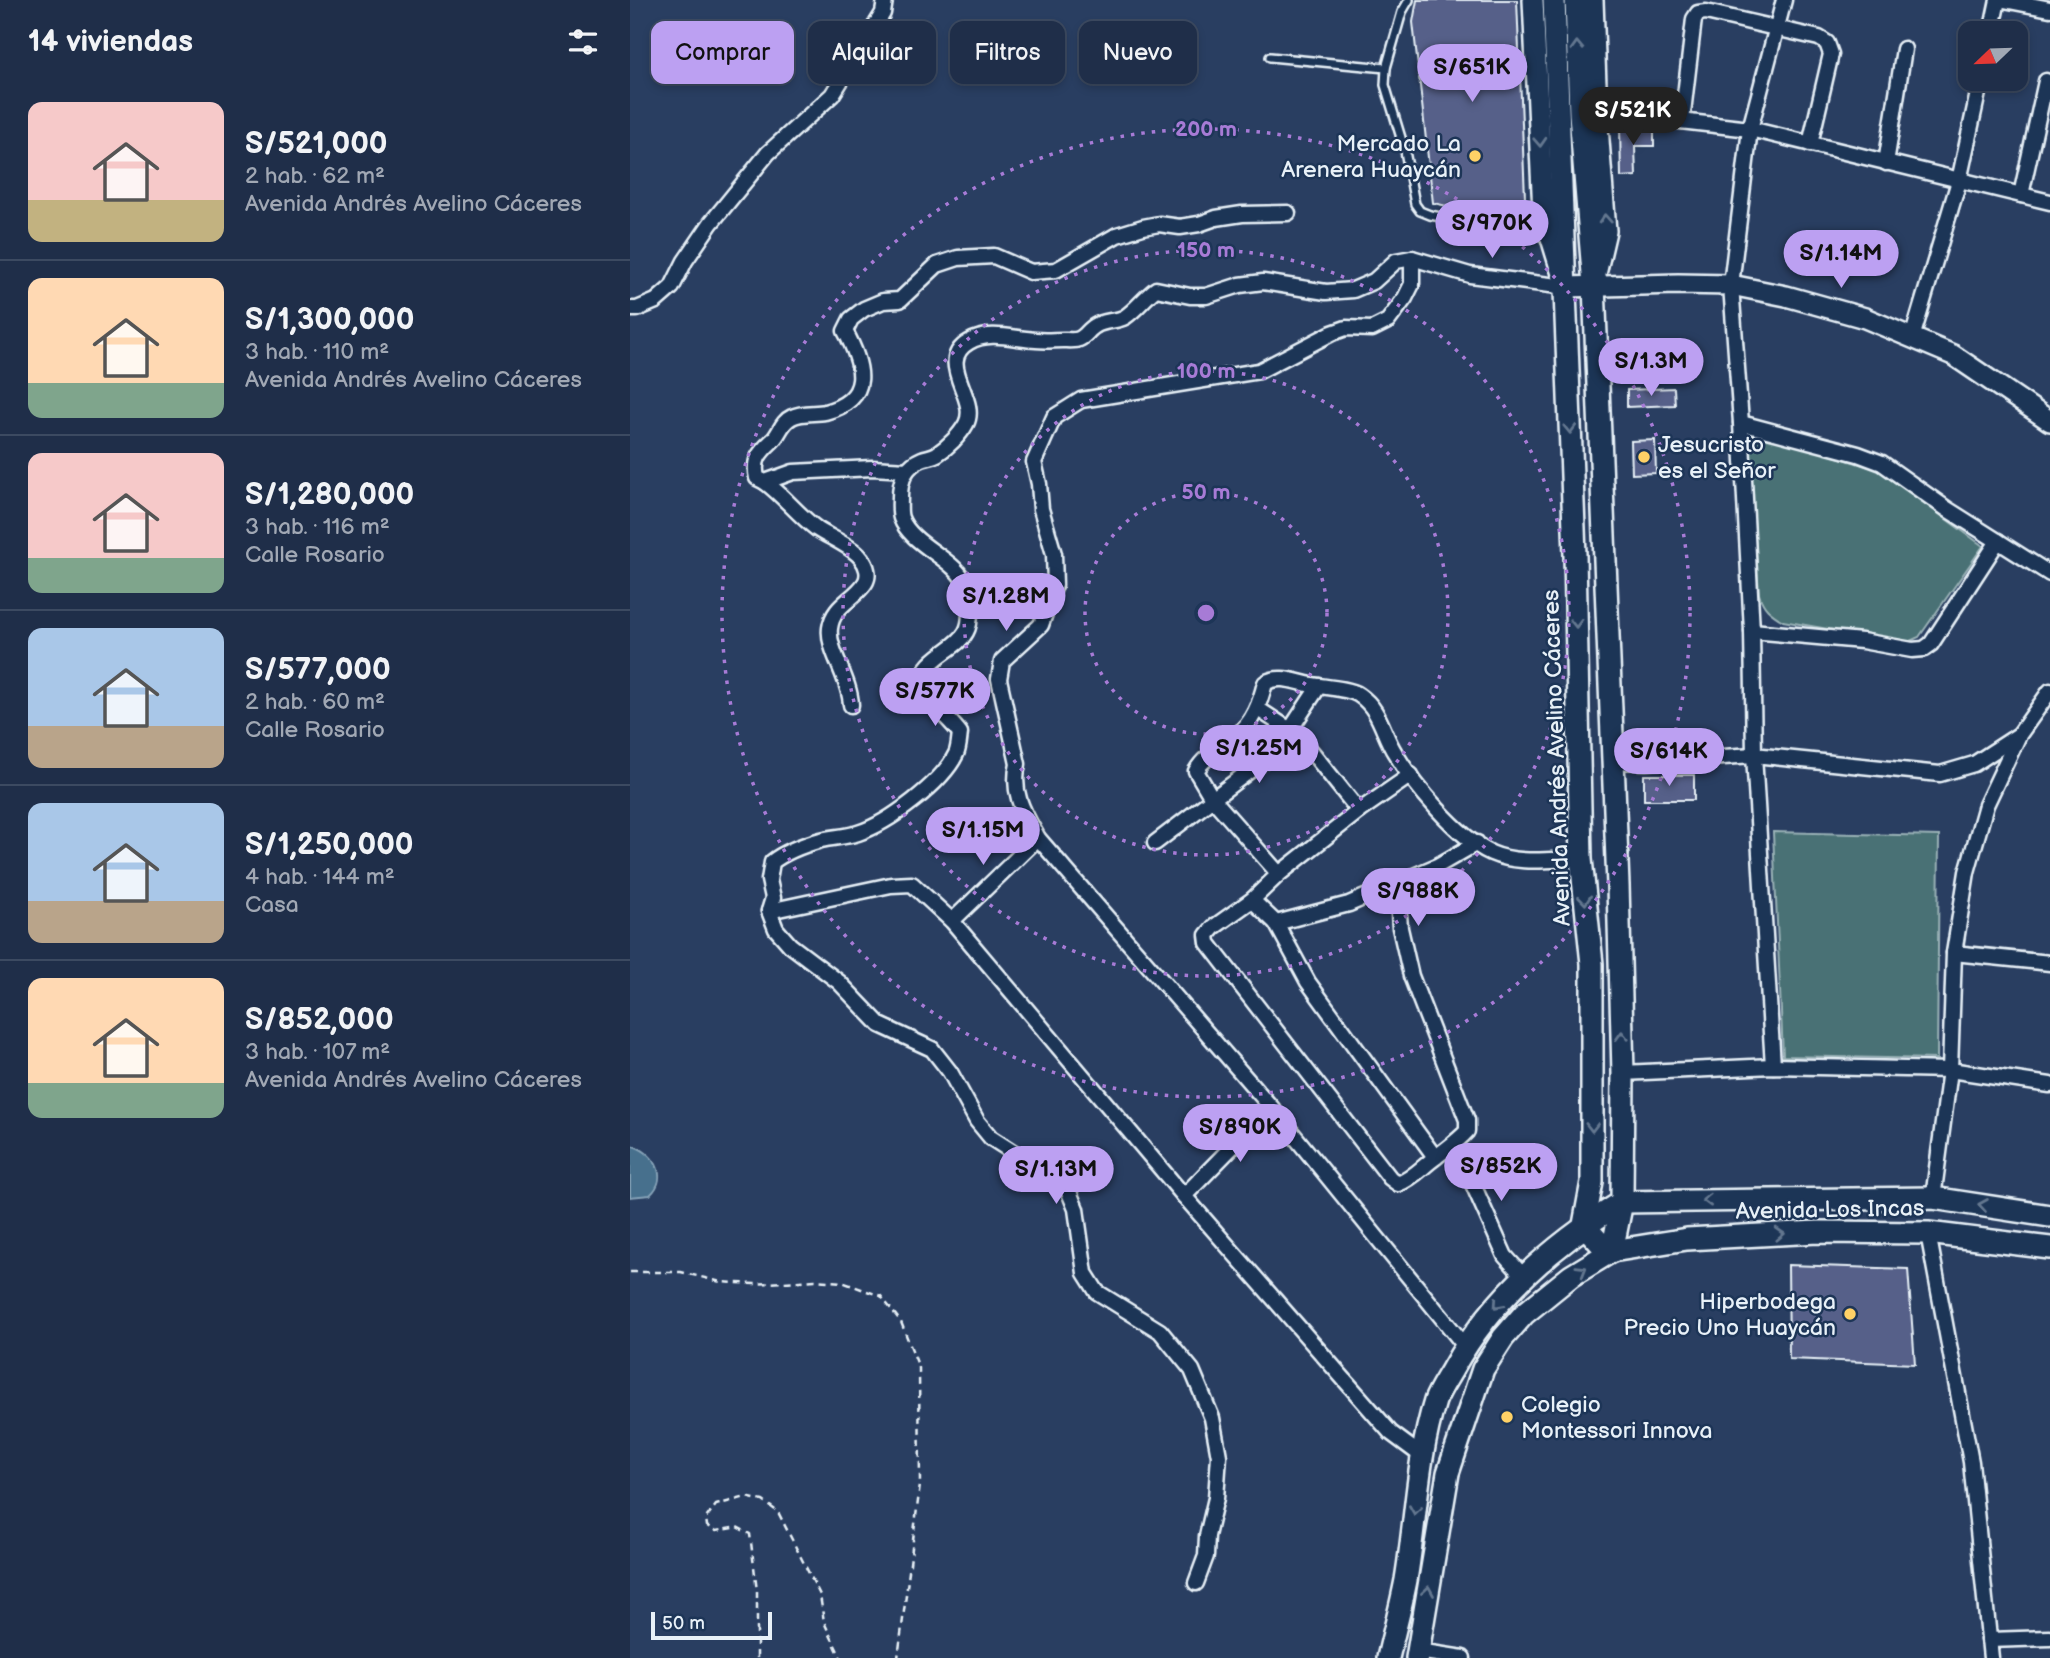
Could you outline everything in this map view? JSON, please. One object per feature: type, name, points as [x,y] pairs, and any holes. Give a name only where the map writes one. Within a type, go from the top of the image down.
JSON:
[{"type":"main road","name":"Avenida Andrés Avelino Cáceres","points":[[1554,0],[1566,288],[1581,859],[1592,964],[1592,1182],[1584,1225]]},
{"type":"main road","points":[[1418,1655],[1448,1473],[1483,1369],[1503,1338],[1524,1314],[1571,1276],[1612,1251],[1622,1202],[1623,1073],[1613,761],[1594,285],[1580,114],[1576,0]]},
{"type":"main road","points":[[1574,555],[1604,553]]},
{"type":"main road","points":[[1592,964],[1620,966]]},
{"type":"main road","name":"Avenida Los Incas","points":[[1622,1202],[1933,1198],[2050,1216]]},
{"type":"main road","points":[[1388,1658],[1406,1580],[1422,1456],[1436,1398],[1465,1346],[1496,1305],[1584,1225],[1622,1202]]},
{"type":"main road","points":[[1584,1225],[1600,1243],[1612,1251]]},
{"type":"main road","name":"Avenida Los Incas","points":[[1612,1251],[1687,1239],[1818,1232],[1928,1233],[2050,1248]]},
{"type":"street","points":[[630,309],[656,301],[672,287],[685,261],[711,223],[768,153],[832,95],[883,13],[885,0]]},
{"type":"street","name":"Avenida Andrés Avelino Cáceres","points":[[1533,0],[1543,212],[1566,288]]},
{"type":"street","points":[[1593,0],[1597,114],[1606,231],[1594,285]]},
{"type":"street","points":[[1773,1066],[1754,755],[1752,631],[1741,423],[1731,285],[1750,129],[1784,0]]},
{"type":"street","points":[[1994,21],[1998,0]]},
{"type":"street","points":[[2004,0],[2050,9]]},
{"type":"street","points":[[1682,121],[1694,19],[1698,13],[1706,12],[1819,38],[1828,43],[1831,54],[1810,145]]},
{"type":"street","points":[[1885,163],[1905,49]]},
{"type":"street","points":[[2021,195],[2046,81]]},
{"type":"street","points":[[1912,338],[1959,181],[1978,91]]},
{"type":"street","points":[[1597,114],[1750,129],[2050,202]]},
{"type":"street","points":[[851,705],[850,692],[839,660],[830,644],[830,627],[837,609],[865,583],[868,575],[866,566],[860,556],[815,527],[785,497],[757,478],[754,467],[758,453],[776,438],[780,426],[793,416],[823,412],[841,406],[855,396],[862,372],[845,331],[851,318],[883,301],[901,300],[937,265],[958,258],[994,256],[1031,272],[1056,270],[1117,235],[1143,227],[1159,224],[1199,224],[1242,214],[1288,213]]},
{"type":"street","points":[[1412,258],[1412,284],[1388,321],[1372,328],[1346,328],[1332,333],[1259,371],[1081,400],[1054,417],[1034,462],[1041,509],[1054,554],[1055,585],[1041,625],[1002,661],[999,679],[1018,764],[1015,776],[1018,801],[1038,838],[1271,1107],[1465,1346]]},
{"type":"street","points":[[1196,1583],[1206,1556],[1207,1536],[1216,1499],[1219,1456],[1212,1418],[1192,1370],[1160,1331],[1097,1292],[1084,1273],[1076,1209],[1069,1192],[1055,1174],[991,1138],[976,1121],[950,1072],[932,1049],[880,1025],[839,982],[790,945],[776,929],[769,911],[773,898],[769,880],[772,862],[784,853],[821,840],[856,834],[883,823],[904,810],[957,752],[960,733],[925,693],[924,673],[933,660],[965,634],[971,619],[965,582],[948,564],[911,534],[901,517],[900,481],[907,470],[921,459],[935,456],[951,444],[968,422],[970,407],[958,381],[956,363],[960,348],[971,341],[1002,336],[1038,341],[1079,340],[1095,326],[1121,319],[1137,309],[1145,297],[1156,289],[1190,296],[1206,296],[1240,285],[1263,282],[1326,292],[1353,290],[1374,281],[1396,261],[1412,258],[1470,275],[1566,288],[1594,285],[1731,285],[1786,296],[1865,317],[1953,355],[2050,421]]},
{"type":"street","points":[[1741,423],[1858,454],[1882,463],[2050,574]]},
{"type":"street","points":[[765,482],[793,472],[872,468],[907,470]]},
{"type":"street","points":[[1752,631],[1862,641],[1912,650],[1924,649],[1931,645],[1998,541]]},
{"type":"street","points":[[1279,874],[1212,799],[1196,771],[1203,759],[1239,734],[1258,709],[1265,683],[1279,678],[1356,692],[1367,702],[1385,729],[1394,752],[1429,799],[1453,825],[1492,853],[1525,860],[1581,859]]},
{"type":"street","points":[[1155,843],[1265,759],[1290,730],[1319,686]]},
{"type":"street","points":[[1933,1198],[1950,1070],[1954,953],[1967,872],[1986,806],[2019,736],[2050,691]]},
{"type":"street","points":[[1258,709],[1290,730],[1311,751],[1359,811]]},
{"type":"street","points":[[1613,761],[1646,762],[1754,755],[1940,774],[1974,764],[2019,736]]},
{"type":"street","points":[[1397,884],[1400,928],[1411,976],[1466,1120],[1467,1131],[1410,1180],[1398,1184],[1390,1178],[1208,943],[1207,935],[1359,811],[1411,775]]},
{"type":"street","points":[[952,921],[1038,838]]},
{"type":"street","points":[[1276,923],[1349,904],[1437,866],[1477,844]]},
{"type":"street","points":[[769,911],[891,885],[912,884],[952,921],[1184,1196],[1391,1433],[1422,1456]]},
{"type":"street","points":[[1252,900],[1276,923],[1308,982],[1435,1157]]},
{"type":"street","points":[[1954,953],[2050,963]]},
{"type":"street","points":[[1623,1073],[1773,1066],[1950,1070],[2050,1085]]},
{"type":"street","points":[[1184,1196],[1271,1107]]},
{"type":"street","points":[[1455,1144],[1505,1256],[1524,1277]]},
{"type":"street","points":[[1928,1233],[1971,1462],[1991,1658]]},
{"type":"street","points":[[1989,1640],[2050,1638]]},
{"type":"street","points":[[1418,1655],[1459,1657]]},
{"type":"lane","points":[[1409,0],[1402,12],[1386,68],[1385,85],[1405,152],[1415,204],[1420,211],[1430,215],[1551,237]]},
{"type":"lane","points":[[1270,57],[1386,68]]},
{"type":"path","points":[[630,1272],[681,1272],[721,1282],[754,1284],[815,1280],[842,1282],[881,1296],[901,1322],[919,1368],[920,1485],[898,1658]]},
{"type":"path","points":[[757,1658],[757,1591],[750,1534],[737,1527],[716,1531],[707,1526],[706,1518],[716,1505],[746,1497],[763,1501],[778,1512],[790,1531],[802,1562],[820,1595],[824,1622],[841,1658]]},
{"type":"green space","points":[[1748,429],[1879,470],[1983,546],[1919,637],[1901,642],[1783,621],[1765,607],[1759,594]]},
{"type":"green space","points":[[1773,832],[1939,836],[1937,1059],[1783,1056]]},
{"type":"water","points":[[630,1145],[652,1158],[659,1172],[656,1188],[650,1195],[630,1197]]},
{"type":"building","name":"Mercado La Arenera Huaycán","points":[[1417,0],[1517,0],[1526,223],[1433,203],[1413,22]]},
{"type":"building","points":[[1620,126],[1654,128],[1654,146],[1635,146],[1636,176],[1621,177]]},
{"type":"building","points":[[1674,388],[1675,405],[1627,407],[1627,390]]},
{"type":"building","name":"Jesucristo es el Señor","points":[[1655,440],[1656,473],[1632,474],[1631,441]]},
{"type":"building","points":[[1644,775],[1694,775],[1694,800],[1644,800]]},
{"type":"building","name":"Hiperbodega Precio Uno Huaycán","points":[[1788,1265],[1908,1269],[1915,1364],[1789,1359]]},
{"type":"place","name":"Mercado La Arenera Huaycán","points":[[1475,156]]},
{"type":"place","name":"Jesucristo es el Señor","points":[[1644,457]]},
{"type":"place","name":"Hiperbodega Precio Uno Huaycán","points":[[1850,1314]]},
{"type":"place","name":"Colegio Montessori Innova","points":[[1507,1417]]}]
